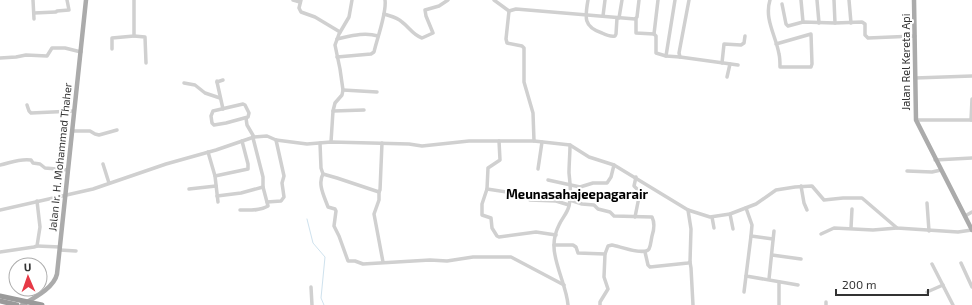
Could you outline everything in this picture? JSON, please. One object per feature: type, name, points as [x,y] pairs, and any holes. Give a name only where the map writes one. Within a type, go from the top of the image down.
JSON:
[{"type":"highway","points":[[0,296],[42,305]]},
{"type":"highway","points":[[0,301],[14,305]]},
{"type":"main road","name":"Jalan Ir. H. Mohammad Thaher","points":[[48,288],[56,278],[60,248],[86,0]]},
{"type":"main road","name":"Jalan Rel Kereta Api","points":[[914,0],[916,120],[935,160],[972,230]]},
{"type":"main road","name":"Jalan Ir. H. Mohammad Thaher","points":[[22,305],[33,297]]},
{"type":"street","points":[[33,0],[34,19]]},
{"type":"street","points":[[34,13],[68,10],[67,0]]},
{"type":"street","points":[[134,0],[134,36]]},
{"type":"street","points":[[293,0],[301,1],[299,8],[301,12],[315,17],[340,32]]},
{"type":"street","points":[[331,142],[333,111],[335,103],[342,95],[343,90],[335,45],[349,16],[352,0]]},
{"type":"street","points":[[337,56],[373,53],[386,8],[385,0]]},
{"type":"street","points":[[384,14],[394,17],[402,22],[411,31],[422,38],[433,33],[426,16],[426,10],[439,6],[448,0]]},
{"type":"street","points":[[494,0],[509,11]]},
{"type":"street","points":[[588,0],[586,15],[587,22],[591,28],[595,31],[613,37],[616,34],[622,0]]},
{"type":"street","points":[[603,16],[605,0]]},
{"type":"street","points":[[639,0],[636,19],[636,33],[654,34]]},
{"type":"street","points":[[658,0],[654,34],[656,38],[655,52],[666,56],[738,65]]},
{"type":"street","points":[[666,56],[675,0]]},
{"type":"street","points":[[680,57],[689,0]]},
{"type":"street","points":[[770,0],[768,15],[776,44],[780,56],[780,67],[811,67],[811,34],[776,44]]},
{"type":"street","points":[[802,0],[803,22]]},
{"type":"street","points":[[817,0],[819,23]]},
{"type":"street","points":[[834,0],[835,23]]},
{"type":"street","points":[[849,0],[851,23]]},
{"type":"street","points":[[782,4],[787,25],[803,22],[864,23],[865,35],[868,38],[915,36]]},
{"type":"street","points":[[509,11],[516,9],[636,19]]},
{"type":"street","points":[[509,11],[506,40],[509,44],[522,46],[524,48],[524,82],[533,114],[534,141]]},
{"type":"street","points":[[337,39],[363,34],[378,36]]},
{"type":"street","points":[[112,49],[112,38],[134,36],[145,37],[146,63]]},
{"type":"street","points":[[722,63],[724,44],[741,45],[744,43],[745,36]]},
{"type":"street","points":[[0,58],[26,55],[47,56],[52,48],[64,48],[81,52]]},
{"type":"street","points":[[727,76],[730,64]]},
{"type":"street","points":[[915,78],[972,76]]},
{"type":"street","points":[[223,80],[217,81],[223,109]]},
{"type":"street","points":[[184,83],[196,86],[205,93],[220,98]]},
{"type":"street","points":[[343,90],[377,92]]},
{"type":"street","points":[[916,120],[971,120],[972,99]]},
{"type":"street","points":[[240,210],[267,207],[263,187],[263,177],[253,138],[247,125],[246,118],[249,114],[245,104],[214,111],[212,113],[213,124],[226,123],[240,118],[246,118]]},
{"type":"street","points":[[27,105],[31,113],[74,111]]},
{"type":"street","points":[[333,111],[364,110]]},
{"type":"street","points":[[72,131],[91,131],[94,134],[99,134],[117,130]]},
{"type":"street","points":[[0,210],[66,196],[242,141],[267,136],[276,140],[307,144],[331,142],[409,144],[422,146],[469,141],[534,141],[570,145],[589,157],[614,165],[636,177],[688,210],[712,217],[730,214],[756,204],[776,190],[809,185],[814,187],[824,200],[862,198],[898,228]]},
{"type":"street","points":[[267,202],[281,201],[284,197],[282,183],[284,176],[276,140]]},
{"type":"street","points":[[215,176],[248,169],[242,141]]},
{"type":"street","points":[[499,141],[500,160],[488,168],[486,189],[482,204],[482,215],[491,218],[492,228],[497,236],[500,237],[536,232],[556,235]]},
{"type":"street","points":[[538,169],[542,142]]},
{"type":"street","points":[[320,143],[321,168],[323,174],[321,179],[322,192],[328,208],[336,211],[334,226],[347,260],[350,262],[357,261],[363,264],[430,260],[447,261],[473,257],[511,257],[564,285]]},
{"type":"street","points":[[382,143],[379,200],[374,214],[383,262]]},
{"type":"street","points":[[568,305],[555,255],[554,245],[559,224],[567,213],[570,200],[570,145]]},
{"type":"street","points":[[208,152],[215,176],[218,202]]},
{"type":"street","points":[[935,160],[972,158]]},
{"type":"street","points":[[0,165],[18,160],[29,159],[33,163],[40,164],[44,168],[68,170]]},
{"type":"street","points":[[103,164],[109,183]]},
{"type":"street","points":[[548,180],[582,187],[594,183],[607,183],[611,177],[614,165]]},
{"type":"street","points":[[906,172],[932,172],[941,170]]},
{"type":"street","points":[[323,174],[379,192]]},
{"type":"street","points":[[635,217],[640,192],[634,186],[636,177]]},
{"type":"street","points":[[189,189],[216,186]]},
{"type":"street","points":[[802,186],[804,203],[807,210]]},
{"type":"street","points":[[218,196],[241,193],[263,187]]},
{"type":"street","points":[[486,189],[515,193],[530,200],[556,201],[569,205]]},
{"type":"street","points":[[570,200],[578,203],[594,205],[598,209],[610,212],[614,216],[651,217],[654,220],[653,233],[649,249],[645,252],[636,252],[612,245],[608,246],[604,254],[604,277],[608,289],[600,302],[600,305]]},
{"type":"street","points":[[37,201],[40,227],[37,246]]},
{"type":"street","points":[[927,203],[929,230]]},
{"type":"street","points":[[744,292],[752,225],[746,208]]},
{"type":"street","points":[[851,228],[852,209]]},
{"type":"street","points":[[688,210],[691,229],[690,262],[693,305]]},
{"type":"street","points":[[965,216],[972,212]]},
{"type":"street","points":[[730,214],[732,229]]},
{"type":"street","points":[[712,217],[714,228]]},
{"type":"street","points":[[821,234],[834,228],[873,230],[898,228],[965,232],[972,230]]},
{"type":"street","points":[[769,279],[774,231]]},
{"type":"street","points":[[751,236],[773,239]]},
{"type":"street","points":[[554,245],[573,245],[576,247],[578,253],[604,254]]},
{"type":"street","points":[[0,252],[37,246],[76,251]]},
{"type":"street","points":[[645,252],[648,265],[651,267],[690,262]]},
{"type":"street","points":[[772,255],[801,259]]},
{"type":"street","points":[[960,263],[972,287]]},
{"type":"street","points":[[932,264],[953,305]]},
{"type":"street","points":[[746,276],[798,285]]},
{"type":"street","points":[[779,282],[779,305]]},
{"type":"street","points":[[927,292],[943,285]]},
{"type":"street","points":[[311,287],[312,305]]},
{"type":"waterway","points":[[307,219],[313,243],[325,257],[321,298],[324,305]]},
{"type":"district","name":"Meunasahajeepagarair","points":[[577,194]]}]
